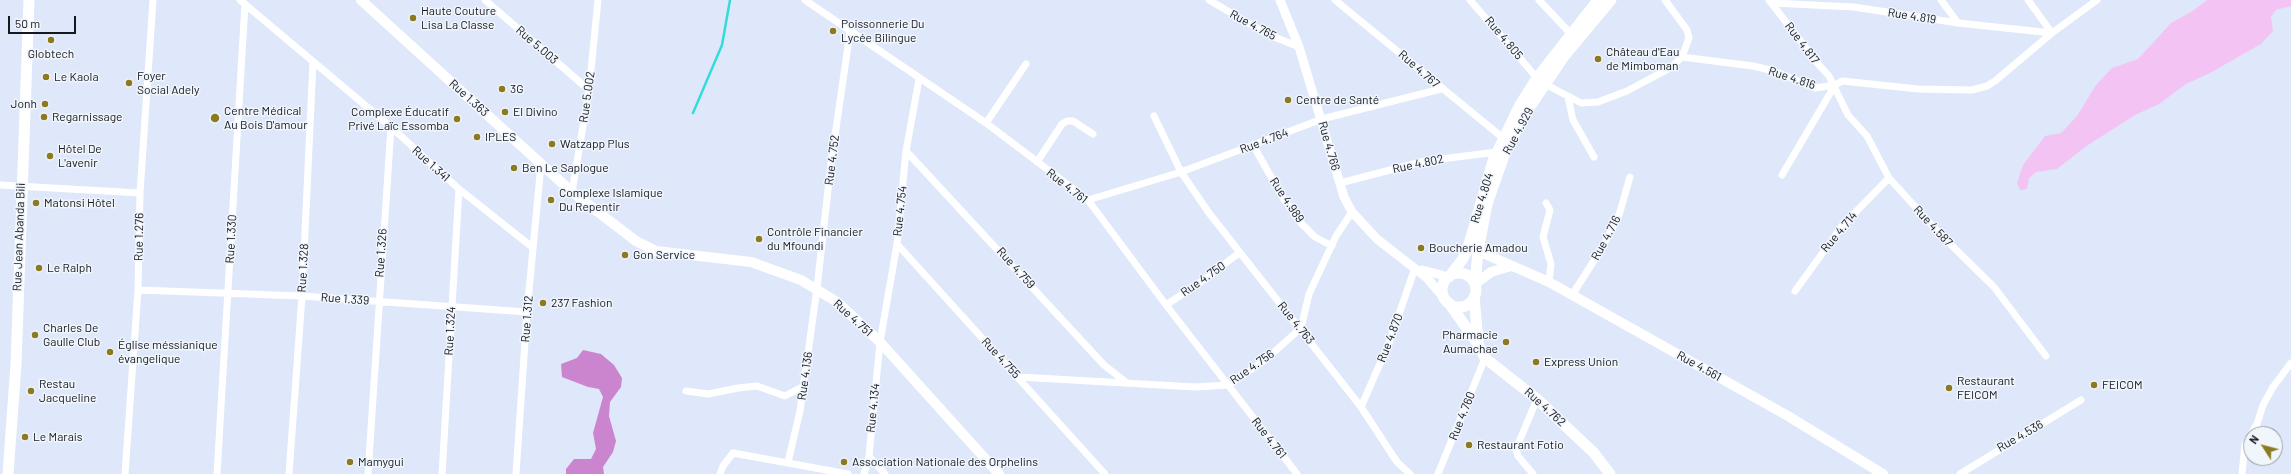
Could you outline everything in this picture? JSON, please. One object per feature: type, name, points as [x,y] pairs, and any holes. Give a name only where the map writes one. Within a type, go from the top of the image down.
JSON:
[{"type":"main road","name":"Rue Jean Abanda Bili","points":[[8,474],[16,364],[21,185],[29,0]]},
{"type":"main road","name":"Rue 1.363","points":[[361,0],[572,192],[634,240],[656,251]]},
{"type":"main road","name":"Rue 4.804","points":[[1449,277],[1467,251],[1497,152],[1503,138],[1541,81],[1570,33],[1598,0]]},
{"type":"main road","name":"Rue 4.929","points":[[1475,284],[1478,251],[1487,204],[1494,181],[1517,128],[1541,81],[1611,0]]},
{"type":"main road","name":"Rue 4.751","points":[[656,251],[752,262],[801,280],[817,288],[851,314],[880,342],[999,474]]},
{"type":"main road","name":"Rue 4.561","points":[[1478,251],[1550,282],[1788,416],[1883,474]]},
{"type":"main road","points":[[1475,284],[1491,272],[1511,266]]},
{"type":"main road","points":[[1459,273],[1464,273],[1473,280],[1475,284],[1474,297],[1478,344],[1447,301],[1442,290],[1449,277],[1459,273]]},
{"type":"main road","points":[[1447,301],[1463,306],[1474,297]]},
{"type":"main road","name":"Rue 4.762","points":[[1478,344],[1485,358],[1537,399],[1594,453],[1610,474]]},
{"type":"street","name":"Rue 1.276","points":[[125,474],[138,290],[140,193],[153,0]]},
{"type":"street","name":"Rue 5.003","points":[[485,0],[589,90]]},
{"type":"street","points":[[591,0],[598,3]]},
{"type":"street","name":"Rue 4.761","points":[[805,0],[919,79],[986,123],[1088,200],[1166,305],[1297,474]]},
{"type":"street","name":"Rue 4.765","points":[[1210,0],[1267,34],[1298,47]]},
{"type":"street","name":"Rue 4.766","points":[[1280,0],[1298,47],[1322,119],[1340,183],[1352,212],[1377,239],[1436,286],[1447,301]]},
{"type":"street","name":"Rue 4.767","points":[[1335,0],[1441,89],[1503,138]]},
{"type":"street","name":"Rue 4.805","points":[[1470,0],[1541,81]]},
{"type":"street","points":[[1539,0],[1570,33]]},
{"type":"street","points":[[1541,81],[1568,97],[1581,102],[1598,102],[1627,91],[1670,68],[1682,57],[1689,38],[1687,30],[1665,0]]},
{"type":"street","points":[[1849,0],[1854,7]]},
{"type":"street","points":[[1941,0],[1958,23]]},
{"type":"street","points":[[2028,0],[2052,33]]},
{"type":"street","name":"Rue 4.816","points":[[1682,57],[1753,66],[1774,71],[1815,88],[1835,85],[1842,81],[1918,89],[1980,89],[1995,81],[2052,33],[2097,0]]},
{"type":"street","name":"Rue 1.341","points":[[243,2],[391,127],[459,188],[532,247]]},
{"type":"street","name":"Rue 1.330","points":[[217,474],[243,2]]},
{"type":"street","name":"Rue 4.819","points":[[1771,2],[1854,7],[1958,23],[2052,33]]},
{"type":"street","name":"Rue 4.817","points":[[1771,2],[1835,85]]},
{"type":"street","name":"Rue 5.002","points":[[572,192],[589,90],[598,3]]},
{"type":"street","name":"Rue 4.752","points":[[817,288],[832,156],[850,32]]},
{"type":"street","name":"Rue 1.328","points":[[289,474],[302,296],[313,62]]},
{"type":"street","points":[[986,123],[1026,64]]},
{"type":"street","name":"Rue 4.754","points":[[880,342],[897,244],[906,150],[919,79]]},
{"type":"street","points":[[1782,175],[1835,85]]},
{"type":"street","name":"Rue 4.587","points":[[1835,85],[1848,115],[1868,136],[1889,178],[1939,233],[1994,287],[2046,356]]},
{"type":"street","name":"Rue 4.764","points":[[1088,200],[1181,172],[1322,119],[1441,89]]},
{"type":"street","points":[[1568,97],[1573,120],[1594,157]]},
{"type":"street","name":"Rue 4.763","points":[[1154,116],[1181,172],[1239,253],[1301,328],[1361,407],[1397,462],[1410,474]]},
{"type":"street","points":[[1037,162],[1062,124],[1067,121],[1073,121],[1093,134]]},
{"type":"street","name":"Rue 1.326","points":[[368,474],[378,301],[391,127]]},
{"type":"street","name":"Rue 4.989","points":[[1253,145],[1283,198],[1301,223],[1315,237],[1332,246]]},
{"type":"street","name":"Rue 4.759","points":[[906,150],[1104,365],[1127,383]]},
{"type":"street","name":"Rue 4.802","points":[[1340,183],[1425,161],[1497,152]]},
{"type":"street","name":"Rue 1.312","points":[[516,474],[532,247],[541,164]]},
{"type":"street","name":"Rue 4.716","points":[[1572,295],[1602,248],[1619,215],[1630,177]]},
{"type":"street","name":"Rue 4.714","points":[[1795,291],[1842,226],[1889,178]]},
{"type":"street","points":[[0,185],[140,193]]},
{"type":"street","name":"Rue 1.324","points":[[442,474],[459,188]]},
{"type":"street","points":[[1546,203],[1550,210],[1543,237],[1551,264],[1550,282]]},
{"type":"street","points":[[1301,328],[1309,294],[1332,246],[1352,212]]},
{"type":"street","name":"Rue 4.755","points":[[897,244],[1019,377],[1105,474]]},
{"type":"street","name":"Rue 4.750","points":[[1166,305],[1202,281],[1239,253]]},
{"type":"street","name":"Rue 4.766","points":[[1415,268],[1434,275],[1449,277]]},
{"type":"street","name":"Rue 4.870","points":[[1361,407],[1389,343],[1415,268]]},
{"type":"street","name":"Rue 4.136","points":[[788,462],[800,412],[802,387],[817,288]]},
{"type":"street","name":"Rue 1.339","points":[[138,290],[228,292],[302,296],[527,312]]},
{"type":"street","name":"Rue 4.756","points":[[1019,377],[1195,387],[1229,385],[1266,360],[1301,328]]},
{"type":"street","name":"Rue 4.134","points":[[864,474],[869,456],[880,342]]},
{"type":"street","name":"Rue 4.760","points":[[1438,474],[1485,358]]},
{"type":"street","points":[[2242,474],[2245,444],[2273,387],[2291,363]]},
{"type":"street","points":[[686,391],[708,394],[757,386],[785,396],[802,387]]},
{"type":"street","points":[[1533,474],[1518,456],[1516,449],[1537,399]]},
{"type":"street","name":"Rue 4.536","points":[[1960,474],[2081,400]]},
{"type":"street","points":[[720,474],[723,466],[733,453],[848,474]]},
{"type":"street","points":[[869,456],[885,474]]},
{"type":"shaded area","points":[[2207,0],[2291,0],[2291,6],[2276,10],[2271,17],[2273,31],[2261,44],[2210,73],[2186,84],[2159,104],[2135,115],[2085,147],[2057,169],[2036,172],[2029,178],[2027,189],[2020,190],[2017,183],[2023,165],[2045,136],[2061,133],[2077,116],[2096,85],[2112,68],[2138,59],[2171,23],[2191,12]]},
{"type":"shaded area","points":[[583,350],[601,354],[614,365],[622,378],[621,387],[610,402],[609,416],[616,441],[613,452],[603,467],[604,474],[566,474],[566,469],[574,459],[591,459],[596,449],[593,433],[603,397],[599,389],[588,387],[562,377],[561,364],[577,358]]},
{"type":"waterway","points":[[693,113],[722,45],[730,0]]},
{"type":"place","name":"Haute Couture Lisa La Classe","points":[[413,18]]},
{"type":"place","name":"Poissonnerie Du Lycée Bilingue","points":[[833,31]]},
{"type":"place","name":"Globtech","points":[[51,40]]},
{"type":"place","name":"Château d'Eau de Mimboman","points":[[1598,59]]},
{"type":"place","name":"Le Kaola","points":[[46,77]]},
{"type":"place","name":"Foyer Social Adely","points":[[129,83]]},
{"type":"place","name":"3G","points":[[502,89]]},
{"type":"place","name":"Centre de Santé","points":[[1288,100]]},
{"type":"place","name":"Jonh","points":[[45,104]]},
{"type":"place","name":"El Divino","points":[[505,112]]},
{"type":"place","name":"Regarnissage","points":[[44,117]]},
{"type":"place","name":"Centre Médical Au Bois D'amour","points":[[215,118]]},
{"type":"place","name":"Complexe Éducatif Privé Laïc Essomba","points":[[457,119]]},
{"type":"place","name":"IPLES","points":[[477,137]]},
{"type":"place","name":"Watzapp Plus","points":[[552,144]]},
{"type":"place","name":"Hôtel De L'avenir","points":[[50,156]]},
{"type":"place","name":"Ben Le Saplogue","points":[[514,168]]},
{"type":"place","name":"Complexe Islamique Du Repentir","points":[[551,200]]},
{"type":"place","name":"Matonsi Hôtel","points":[[36,203]]},
{"type":"place","name":"Contrôle Financier du Mfoundi","points":[[759,239]]},
{"type":"place","name":"Boucherie Amadou","points":[[1421,248]]},
{"type":"place","name":"Gon Service","points":[[625,255]]},
{"type":"place","name":"Le Ralph","points":[[39,268]]},
{"type":"place","name":"237 Fashion","points":[[543,303]]},
{"type":"place","name":"Charles De Gaulle Club","points":[[35,335]]},
{"type":"place","name":"Pharmacie Aumachae","points":[[1506,342]]},
{"type":"place","name":"Église méssianique évangelique","points":[[110,352]]},
{"type":"place","name":"Express Union","points":[[1536,362]]},
{"type":"place","name":"FEICOM","points":[[2094,385]]},
{"type":"place","name":"Restaurant FEICOM","points":[[1949,388]]},
{"type":"place","name":"Restau Jacqueline","points":[[31,391]]},
{"type":"place","name":"Le Marais","points":[[25,437]]},
{"type":"place","name":"Restaurant Fotio","points":[[1469,445]]},
{"type":"place","name":"Mamygui","points":[[350,462]]},
{"type":"place","name":"Association Nationale des Orphelins","points":[[844,462]]}]
